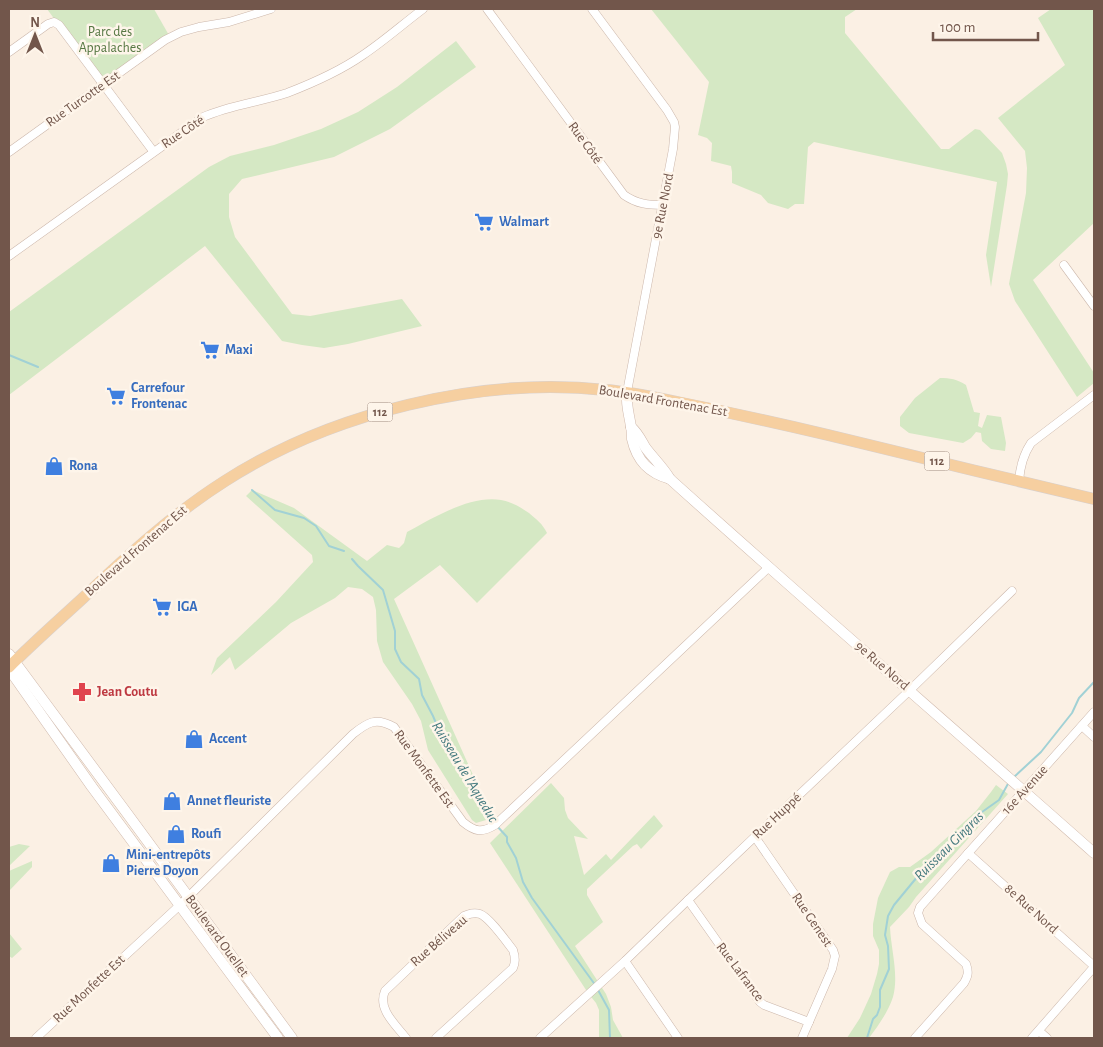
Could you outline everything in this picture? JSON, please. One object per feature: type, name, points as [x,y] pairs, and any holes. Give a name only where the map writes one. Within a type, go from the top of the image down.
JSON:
[{"type":"main road","name":"Boulevard Frontenac Est","points":[[10,663],[150,536],[194,501],[227,479],[312,435],[372,414],[408,405],[481,392],[546,388],[578,388],[627,392],[762,420],[1094,499]]},
{"type":"street","name":"Rue Turcotte Est","points":[[9,152],[165,40],[199,27],[229,22],[271,9]]},
{"type":"street","name":"Rue Côté","points":[[9,256],[203,116],[272,98],[338,70],[363,55],[423,9]]},
{"type":"street","name":"Rue Côté","points":[[486,9],[624,195],[633,201],[643,204],[664,205]]},
{"type":"street","name":"9e Rue Nord","points":[[592,9],[667,110],[674,122],[676,132],[664,205],[627,392],[627,410],[632,436],[640,459],[657,475],[670,479],[768,568],[910,690],[1094,853]]},
{"type":"street","points":[[9,52],[48,24],[54,22],[59,25],[154,151]]},
{"type":"street","points":[[1064,264],[1094,306]]},
{"type":"street","points":[[1018,481],[1020,467],[1031,442],[1094,395]]},
{"type":"street","name":"Rue Monfette Est","points":[[36,1038],[180,905],[353,734],[369,723],[385,722],[394,727],[463,822],[475,831],[491,828],[768,568]]},
{"type":"street","name":"Rue Huppé","points":[[540,1038],[625,961],[1012,591]]},
{"type":"street","name":"Boulevard Ouellet","points":[[10,663],[49,717],[107,786],[292,1038]]},
{"type":"street","name":"16e Avenue","points":[[915,1038],[964,983],[968,970],[966,964],[922,924],[918,913],[920,907],[1094,712]]},
{"type":"street","name":"Boulevard Ouellet","points":[[49,717],[92,787],[278,1038]]},
{"type":"street","points":[[1082,726],[1094,737]]},
{"type":"street","name":"Rue Genest","points":[[755,837],[833,950],[835,956],[832,969],[802,1038]]},
{"type":"street","name":"8e Rue Nord","points":[[968,853],[1094,967]]},
{"type":"street","name":"Rue Lafrance","points":[[688,900],[760,1002],[809,1022]]},
{"type":"street","name":"Rue Béliveau","points":[[406,1038],[383,1007],[382,997],[388,987],[457,923],[468,914],[479,914],[488,919],[513,950],[515,964],[513,968],[436,1038]]},
{"type":"street","points":[[625,961],[678,1038]]},
{"type":"street","points":[[1032,1038],[1094,967]]},
{"type":"street","points":[[1039,1031],[1047,1038]]},
{"type":"green space","name":"Parc des Appalaches","points":[[47,9],[154,9],[170,37],[103,85]]},
{"type":"green space","points":[[651,9],[857,9],[845,17],[845,33],[941,149],[949,149],[975,129],[980,130],[1002,153],[1008,174],[991,287],[986,255],[997,182],[814,142],[808,147],[804,204],[795,204],[788,209],[768,203],[761,195],[732,183],[731,166],[711,161],[712,143],[707,138],[698,135],[709,82]]},
{"type":"green space","points":[[1051,9],[1094,9],[1094,223],[1033,280],[1094,373],[1094,383],[1077,397],[1015,301],[1009,284],[1026,193],[1027,168],[1025,151],[998,118],[1065,65],[1038,18]]},
{"type":"green space","points":[[456,41],[476,67],[390,129],[334,157],[242,179],[229,194],[229,217],[235,237],[292,314],[310,316],[402,299],[422,326],[324,348],[282,341],[205,246],[9,395],[9,312],[209,167],[230,156],[274,145],[321,129],[358,112],[397,87]]},
{"type":"green space","points":[[940,378],[953,379],[966,385],[974,412],[980,413],[978,426],[982,428],[987,415],[1001,417],[1006,443],[1005,451],[991,449],[982,441],[981,433],[976,432],[963,443],[909,433],[900,426],[900,417],[915,398]]},
{"type":"green space","points":[[252,490],[294,508],[367,561],[387,545],[399,548],[404,543],[407,532],[417,526],[464,504],[477,501],[489,499],[512,503],[529,513],[543,527],[547,533],[477,603],[440,565],[394,599],[491,815],[486,820],[476,823],[472,820],[428,750],[421,721],[412,704],[383,662],[377,641],[376,610],[373,597],[362,589],[348,587],[335,598],[291,623],[235,670],[230,657],[211,675],[217,658],[276,602],[313,562],[312,555],[246,496]]},
{"type":"green space","points":[[551,783],[564,798],[568,818],[588,839],[574,836],[584,875],[606,854],[611,860],[654,815],[663,826],[641,849],[637,844],[633,846],[587,889],[587,895],[603,922],[575,946],[606,994],[613,1020],[623,1038],[599,1038],[599,1010],[596,1003],[490,843]]},
{"type":"green space","points":[[996,785],[1008,794],[890,927],[895,989],[886,1013],[869,1038],[847,1038],[860,1018],[871,994],[877,974],[879,950],[873,936],[873,924],[878,898],[890,872],[899,867],[910,867],[931,852],[976,811]]},
{"type":"green space","points":[[19,844],[30,846],[9,866],[9,847]]},
{"type":"green space","points":[[32,861],[32,867],[9,891],[9,871]]},
{"type":"green space","points":[[9,933],[22,949],[12,958],[9,956]]},
{"type":"waterway","points":[[9,355],[38,367]]},
{"type":"waterway","name":"Ruisseau de l'Aqueduc","points":[[252,490],[275,510],[304,518],[316,526],[329,546],[344,551]]},
{"type":"waterway","name":"Ruisseau de l'Aqueduc","points":[[352,559],[383,590],[395,631],[395,649],[401,662],[419,679],[422,695],[441,735],[467,774],[488,818],[494,823]]},
{"type":"waterway","name":"Ruisseau Gingras","points":[[1014,777],[1041,752],[1072,713],[1079,698],[1094,682]]},
{"type":"waterway","name":"Ruisseau Gingras","points":[[867,1038],[873,1019],[880,1007],[880,990],[889,969],[888,946],[885,935],[888,916],[894,905],[927,865],[960,838],[982,812],[999,800],[1009,782]]},
{"type":"waterway","name":"Ruisseau de l'Aqueduc","points":[[497,826],[507,837],[507,842],[516,858],[523,882],[532,898],[596,986]]},
{"type":"waterway","name":"Ruisseau de l'Aqueduc","points":[[598,990],[609,1010],[610,1038]]},
{"type":"place","name":"Walmart","points":[[484,222]]},
{"type":"place","name":"Maxi","points":[[210,350]]},
{"type":"place","name":"Carrefour Frontenac","points":[[116,396]]},
{"type":"place","name":"Rona","points":[[54,466]]},
{"type":"place","name":"IGA","points":[[162,607]]},
{"type":"place","name":"Jean Coutu","points":[[82,692]]},
{"type":"place","name":"Accent","points":[[194,739]]},
{"type":"place","name":"Annet fleuriste","points":[[172,801]]},
{"type":"place","name":"Roufi","points":[[176,834]]},
{"type":"place","name":"Mini-entrepôts Pierre Doyon","points":[[111,863]]}]
